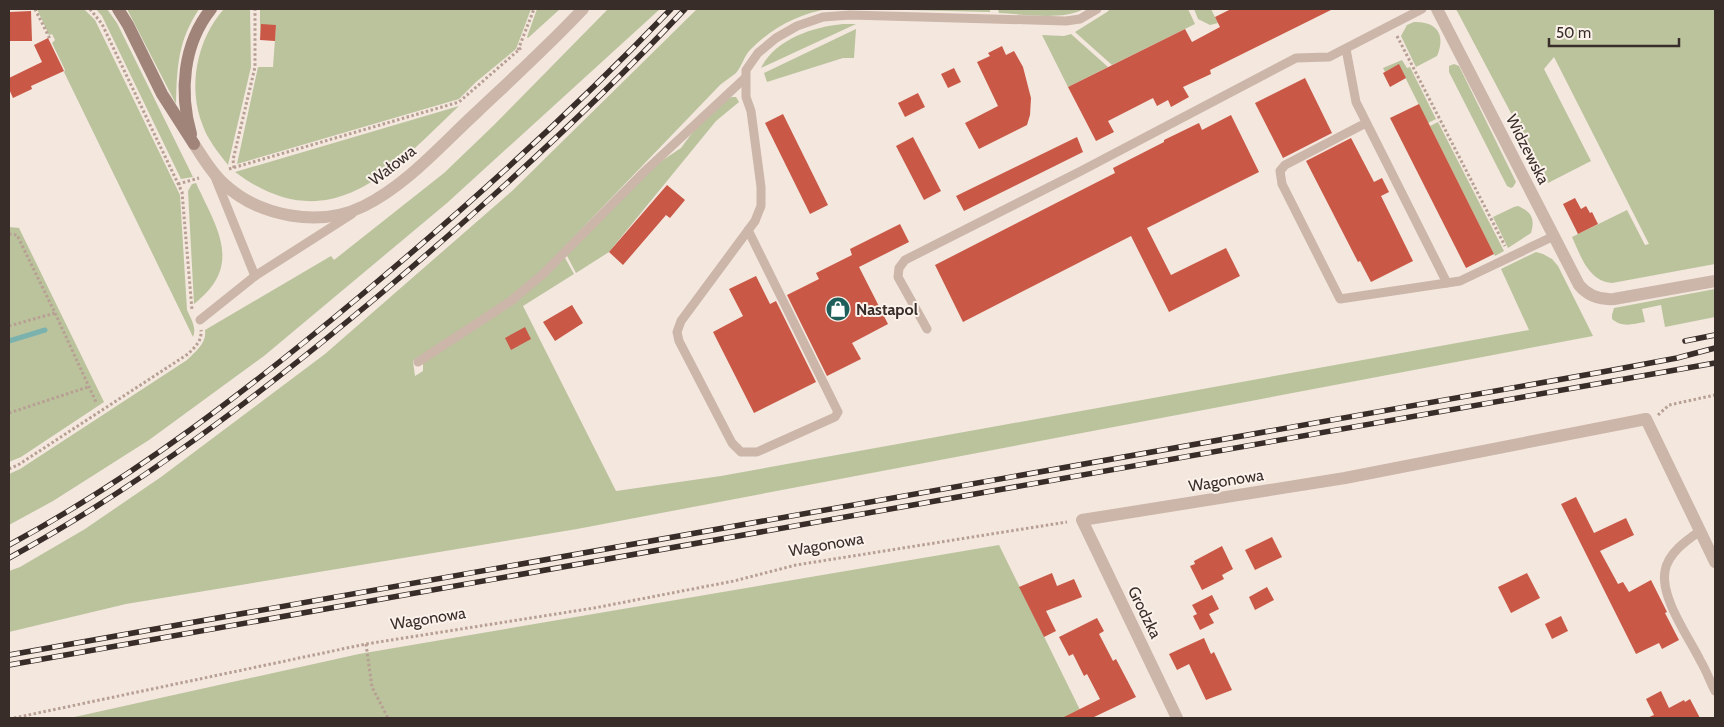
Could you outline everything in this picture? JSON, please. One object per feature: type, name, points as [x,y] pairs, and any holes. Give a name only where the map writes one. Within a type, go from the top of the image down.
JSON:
[{"type":"main road","points":[[118,9],[128,25],[162,94],[194,144]]},
{"type":"main road","points":[[194,144],[186,108],[185,78],[187,60],[197,32],[211,9]]},
{"type":"street","name":"Wałowa","points":[[194,144],[214,174],[224,184],[262,208],[282,214],[306,217],[329,216],[349,212],[369,203],[386,192],[418,167],[583,9]]},
{"type":"street","name":"Widzewska","points":[[1437,9],[1579,285],[1585,292],[1604,299],[1614,299],[1715,281]]},
{"type":"street","name":"Wagonowa","points":[[1082,520],[1344,478],[1646,419]]},
{"type":"street","points":[[1646,419],[1715,562]]},
{"type":"street","name":"Grodzka","points":[[1082,520],[1177,718]]},
{"type":"lane","points":[[748,230],[838,412],[836,417],[757,452],[741,452],[732,443],[679,341],[677,332],[681,321],[748,230],[755,221],[761,206],[761,187],[751,111],[746,97],[745,78],[746,70],[758,53],[776,38],[797,26],[823,17],[862,16],[1066,21],[1080,19],[1097,9]]},
{"type":"lane","points":[[927,329],[898,277],[899,268],[905,260],[1099,162],[1296,58],[1329,57],[1422,9]]},
{"type":"lane","points":[[1346,49],[1354,96],[1447,283]]},
{"type":"lane","points":[[418,362],[511,301],[543,274],[645,170],[745,78]]},
{"type":"lane","points":[[1366,122],[1285,165],[1280,172],[1282,184],[1340,299],[1467,279],[1554,236]]},
{"type":"lane","points":[[214,174],[255,276]]},
{"type":"lane","points":[[198,321],[255,276],[369,203]]},
{"type":"lane","points":[[1700,531],[1683,543],[1669,561],[1665,570],[1664,584],[1677,617],[1715,691]]},
{"type":"path","points":[[35,9],[50,39]]},
{"type":"path","points":[[9,469],[188,354],[202,336],[198,321],[190,307],[182,192],[102,24],[90,9]]},
{"type":"path","points":[[234,168],[233,160],[255,67],[255,9]]},
{"type":"path","points":[[518,50],[534,9]]},
{"type":"path","points":[[1392,25],[1510,257]]},
{"type":"path","points":[[178,184],[459,102],[524,46]]},
{"type":"path","points":[[9,234],[17,235],[96,402]]},
{"type":"path","points":[[9,326],[55,313]]},
{"type":"path","points":[[9,413],[88,387]]},
{"type":"path","points":[[1646,419],[1657,416],[1669,405],[1715,395]]},
{"type":"path","name":"Wagonowa","points":[[14,718],[366,644],[594,608],[734,581],[796,565],[1082,520]]},
{"type":"path","points":[[366,644],[372,687],[388,718]]},
{"type":"green space","points":[[37,9],[84,9],[95,20],[180,195],[187,310],[194,327],[193,337],[64,72],[65,70],[52,43],[55,40],[52,34],[49,35]]},
{"type":"green space","points":[[96,9],[107,9],[117,23],[193,177],[181,179],[102,16]]},
{"type":"green space","points":[[127,9],[199,9],[187,32],[180,54],[176,104]]},
{"type":"green space","points":[[224,9],[250,9],[251,67],[228,165],[205,131],[198,111],[195,80],[197,64],[207,34]]},
{"type":"green space","points":[[260,9],[531,9],[516,49],[476,82],[459,99],[237,164],[258,67],[273,67],[276,25],[261,25],[260,40]]},
{"type":"green space","points":[[537,9],[560,9],[528,38],[527,37]]},
{"type":"green space","points":[[608,9],[660,9],[447,203],[264,356],[149,440],[53,501],[9,525],[9,474],[20,469],[187,360],[203,343],[205,330],[331,256],[334,260],[444,173]]},
{"type":"green space","points":[[697,9],[829,9],[807,14],[786,23],[758,42],[748,52],[736,73],[720,85],[545,267],[506,301],[413,361],[415,376],[423,371],[423,361],[511,304],[564,256],[574,274],[523,306],[616,491],[721,476],[1529,330],[1501,269],[1536,252],[1552,259],[1558,266],[1593,336],[577,529],[126,604],[9,632],[9,571],[20,567],[85,529],[161,477],[325,354],[512,191]]},
{"type":"green space","points":[[869,9],[990,9],[990,12]]},
{"type":"green space","points":[[998,9],[1084,9],[1065,15],[1043,16],[999,13]]},
{"type":"green space","points":[[1110,9],[1188,9],[1195,24],[1112,65],[1075,32]]},
{"type":"green space","points":[[1194,9],[1211,9],[1218,23],[1210,25],[1198,19]]},
{"type":"green space","points":[[1456,9],[1715,9],[1715,264],[1612,283],[1597,278],[1591,273],[1572,237],[1627,210],[1645,245],[1649,244],[1554,57],[1544,69],[1591,161],[1548,183]]},
{"type":"green space","points":[[1414,22],[1429,24],[1438,31],[1440,36],[1440,48],[1437,56],[1416,67],[1401,36],[1407,25]]},
{"type":"green space","points":[[856,24],[761,68],[776,49],[796,36],[819,28]]},
{"type":"green space","points":[[856,29],[854,58],[843,58],[767,82],[764,73]]},
{"type":"green space","points":[[1071,34],[1108,67],[1068,87],[1042,35],[1064,36]]},
{"type":"green space","points":[[1402,60],[1407,68],[1410,67],[1436,119],[1428,123],[1399,65],[1385,72],[1383,68]]},
{"type":"green space","points":[[1454,64],[1459,66],[1516,182],[1511,188],[1507,186],[1449,72],[1449,66]]},
{"type":"green space","points":[[736,97],[739,102],[716,121],[609,252],[576,273],[566,254],[627,191],[663,160],[681,148],[695,129],[727,99]]},
{"type":"green space","points":[[459,106],[384,174],[358,190],[330,199],[301,201],[269,192],[235,172]]},
{"type":"green space","points":[[1438,122],[1504,251],[1495,256],[1430,126]]},
{"type":"green space","points":[[196,183],[218,231],[222,246],[222,261],[218,275],[209,289],[194,304],[188,191],[192,184]]},
{"type":"green space","points":[[1518,206],[1531,216],[1533,224],[1531,233],[1508,248],[1493,217]]},
{"type":"green space","points":[[9,227],[19,228],[104,402],[21,457],[9,462]]},
{"type":"green space","points":[[1715,289],[1715,317],[1665,327],[1661,305],[1642,309],[1645,322],[1620,324],[1612,319],[1614,308]]},
{"type":"green space","points":[[999,545],[1084,718],[70,718],[359,654]]},
{"type":"building","points":[[1231,9],[1333,9],[1210,70],[1211,74],[1183,87],[1189,97],[1171,107],[1168,100],[1157,106],[1153,98],[1108,121],[1114,132],[1096,141],[1068,87],[1185,29],[1192,42],[1220,27],[1215,17]]},
{"type":"building","points":[[31,11],[32,41],[9,41],[9,12]]},
{"type":"building","points":[[261,24],[276,25],[275,41],[260,40]]},
{"type":"building","points":[[48,38],[64,71],[31,86],[32,89],[13,98],[9,89],[9,78],[42,62],[34,45]]},
{"type":"building","points":[[1002,46],[1006,55],[1014,51],[1023,67],[1031,98],[1030,115],[1027,125],[979,149],[965,123],[998,106],[977,62],[990,56],[988,53]]},
{"type":"building","points":[[1399,64],[1406,78],[1390,87],[1383,73]]},
{"type":"building","points":[[954,68],[961,82],[948,88],[941,74]]},
{"type":"building","points":[[1305,78],[1332,133],[1283,158],[1255,103]]},
{"type":"building","points":[[918,93],[925,107],[905,117],[898,103]]},
{"type":"building","points":[[1419,104],[1494,254],[1466,268],[1390,118]]},
{"type":"building","points":[[783,114],[828,205],[810,214],[765,123]]},
{"type":"building","points":[[1231,115],[1259,172],[1147,228],[1171,275],[1226,248],[1240,276],[1169,312],[1131,236],[963,322],[935,265],[1115,173],[1113,168],[1164,142],[1164,140],[1199,123],[1202,130]]},
{"type":"building","points":[[913,137],[941,191],[924,200],[896,146]]},
{"type":"building","points":[[1077,137],[1083,152],[964,211],[956,196]]},
{"type":"building","points":[[1351,138],[1374,182],[1382,178],[1389,192],[1381,196],[1413,261],[1371,282],[1360,261],[1358,262],[1306,161]]},
{"type":"building","points":[[667,185],[685,200],[670,218],[666,215],[623,265],[609,252]]},
{"type":"building","points":[[1575,198],[1581,209],[1586,206],[1590,213],[1592,212],[1598,224],[1578,234],[1563,204]]},
{"type":"building","name":"Nastapol","points":[[900,224],[909,242],[859,267],[888,324],[852,343],[861,359],[827,376],[787,295],[819,279],[816,273],[852,255],[850,249]]},
{"type":"building","points":[[756,276],[770,304],[776,301],[816,382],[754,413],[713,332],[743,316],[729,289]]},
{"type":"building","points":[[572,305],[583,323],[555,341],[543,322]]},
{"type":"building","points":[[525,327],[531,339],[511,350],[505,338]]},
{"type":"building","points":[[1576,497],[1594,533],[1626,518],[1634,535],[1600,551],[1618,584],[1623,582],[1629,592],[1651,580],[1679,640],[1662,649],[1659,643],[1636,654],[1561,504]]},
{"type":"building","points":[[1272,537],[1282,557],[1255,570],[1245,550]]},
{"type":"building","points":[[1222,546],[1233,569],[1222,575],[1224,579],[1202,590],[1190,566],[1195,564],[1194,561]]},
{"type":"building","points":[[1052,573],[1057,586],[1074,579],[1082,597],[1046,611],[1056,631],[1044,637],[1019,587]]},
{"type":"building","points":[[1527,573],[1540,598],[1511,613],[1498,587]]},
{"type":"building","points":[[1267,587],[1274,600],[1255,610],[1249,597]]},
{"type":"building","points":[[1212,595],[1219,609],[1209,614],[1214,623],[1200,630],[1193,616],[1197,614],[1192,605]]},
{"type":"building","points":[[1561,616],[1568,631],[1552,639],[1545,624]]},
{"type":"building","points":[[1097,618],[1104,631],[1099,634],[1113,661],[1116,659],[1136,697],[1092,718],[1062,718],[1100,699],[1087,674],[1084,676],[1073,654],[1069,656],[1059,637]]},
{"type":"building","points":[[1204,638],[1211,654],[1214,652],[1232,690],[1206,700],[1189,664],[1177,670],[1169,654]]},
{"type":"building","points":[[1661,691],[1669,708],[1690,699],[1700,718],[1647,718],[1654,715],[1646,699]]},
{"type":"waterway","points":[[9,341],[45,330]]},
{"type":"railway","points":[[9,545],[56,519],[146,461],[233,398],[318,331],[440,228],[519,158],[671,9]]},
{"type":"railway","points":[[9,558],[108,499],[156,467],[203,434],[340,328],[539,154],[613,83],[685,9]]},
{"type":"railway","points":[[1685,341],[1715,335]]},
{"type":"railway","points":[[9,655],[1602,372],[1677,358],[1715,348]]},
{"type":"railway","points":[[9,665],[1715,363]]},
{"type":"place","name":"Nastapol","points":[[838,309]]}]
